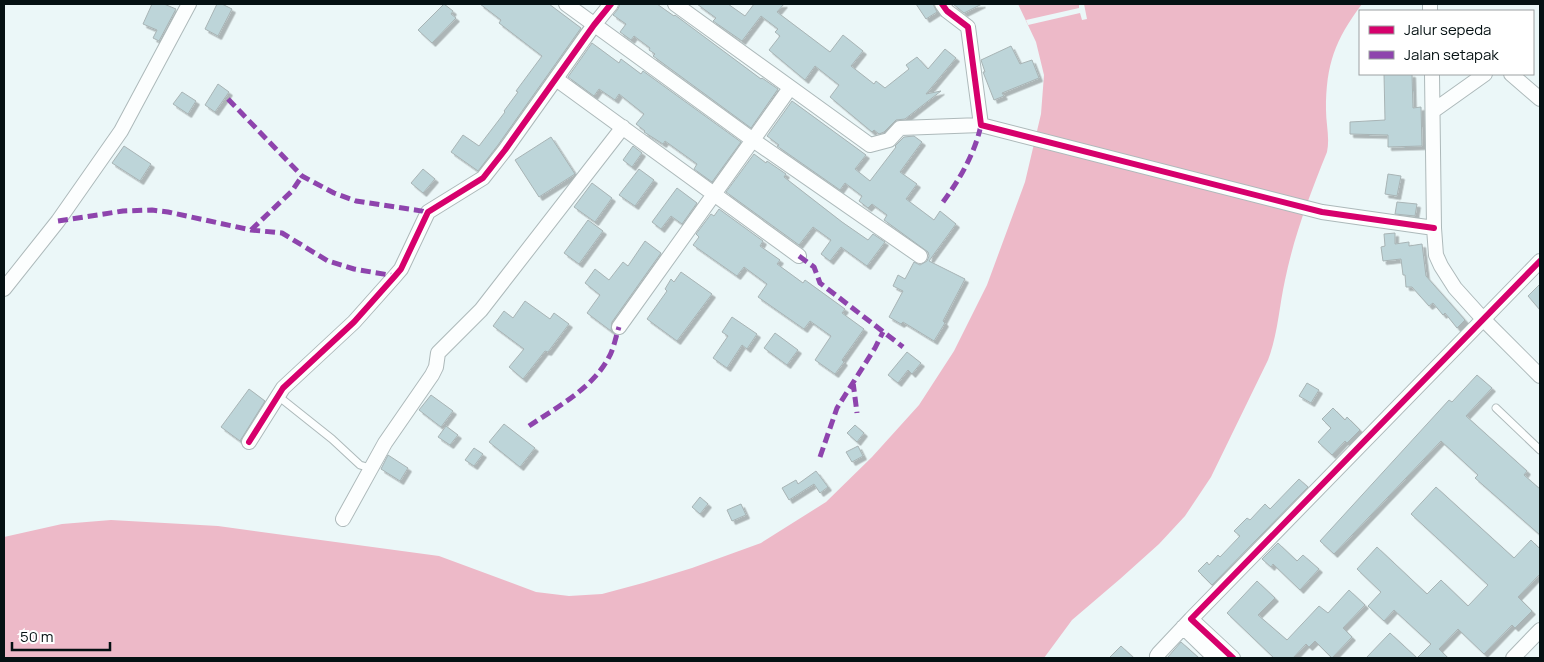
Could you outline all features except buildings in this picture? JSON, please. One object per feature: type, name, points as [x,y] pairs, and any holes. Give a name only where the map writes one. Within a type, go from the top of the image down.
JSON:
[{"type":"street","points":[[4,289],[58,221],[121,131],[189,4]]},
{"type":"street","points":[[566,4],[753,140],[920,256]]},
{"type":"street","points":[[249,442],[266,417],[277,396],[295,376],[354,322],[401,269],[428,212],[483,178],[611,4]]},
{"type":"street","points":[[674,4],[873,146],[889,140],[901,128],[981,125],[1322,212],[1434,228]]},
{"type":"street","points":[[942,4],[947,11],[968,28],[981,125]]},
{"type":"street","points":[[1432,75],[1436,255],[1455,288],[1540,376]]},
{"type":"street","points":[[1434,111],[1484,75]]},
{"type":"street","points":[[1512,75],[1540,99]]},
{"type":"street","points":[[556,79],[799,256]]},
{"type":"street","points":[[619,327],[790,88]]},
{"type":"street","points":[[343,519],[385,443],[432,375],[436,367],[438,353],[481,310],[623,127]]},
{"type":"street","points":[[1158,658],[1159,653],[1187,623],[1540,261]]},
{"type":"street","points":[[1187,623],[1215,658]]},
{"type":"street","points":[[1187,623],[1233,658]]},
{"type":"street","points":[[1513,658],[1540,630]]},
{"type":"lane","points":[[277,396],[332,439],[360,465],[370,468]]},
{"type":"lane","points":[[1496,408],[1540,450]]},
{"type":"shaded area","points":[[1018,4],[1362,4],[1345,29],[1330,66],[1326,94],[1327,152],[1293,247],[1274,340],[1268,360],[1211,477],[1185,516],[1159,544],[1072,620],[1044,658],[4,658],[4,537],[62,524],[111,520],[218,526],[439,556],[536,592],[569,596],[602,594],[643,583],[692,568],[761,543],[826,502],[872,457],[919,405],[954,351],[987,285],[1025,182],[1041,114],[1044,75],[1036,42]]},
{"type":"pier","points":[[1079,4],[1084,4],[1087,19],[1082,20],[1080,13],[1028,25],[1026,20],[1079,8]]},
{"type":"marked path","points":[[228,99],[302,176],[334,193],[356,201],[428,212]]},
{"type":"marked path","points":[[943,202],[966,165],[975,146],[981,125]]},
{"type":"marked path","points":[[251,230],[292,191],[302,176]]},
{"type":"marked path","points":[[58,221],[123,211],[152,210],[168,212],[251,230],[282,233],[328,261],[354,269],[395,276]]},
{"type":"marked path","points":[[799,256],[814,267],[820,283],[903,347]]},
{"type":"marked path","points":[[529,426],[574,396],[594,378],[611,353],[619,327]]},
{"type":"marked path","points":[[820,457],[837,408],[883,332]]},
{"type":"marked path","points":[[853,382],[857,413]]},
{"type":"cycle path","points":[[249,442],[283,388],[354,322],[401,269],[428,212],[483,178],[611,4]]},
{"type":"cycle path","points":[[942,4],[947,11],[968,27],[981,125],[1322,212],[1434,228]]},
{"type":"cycle path","points":[[1233,658],[1191,619],[1540,261]]}]
